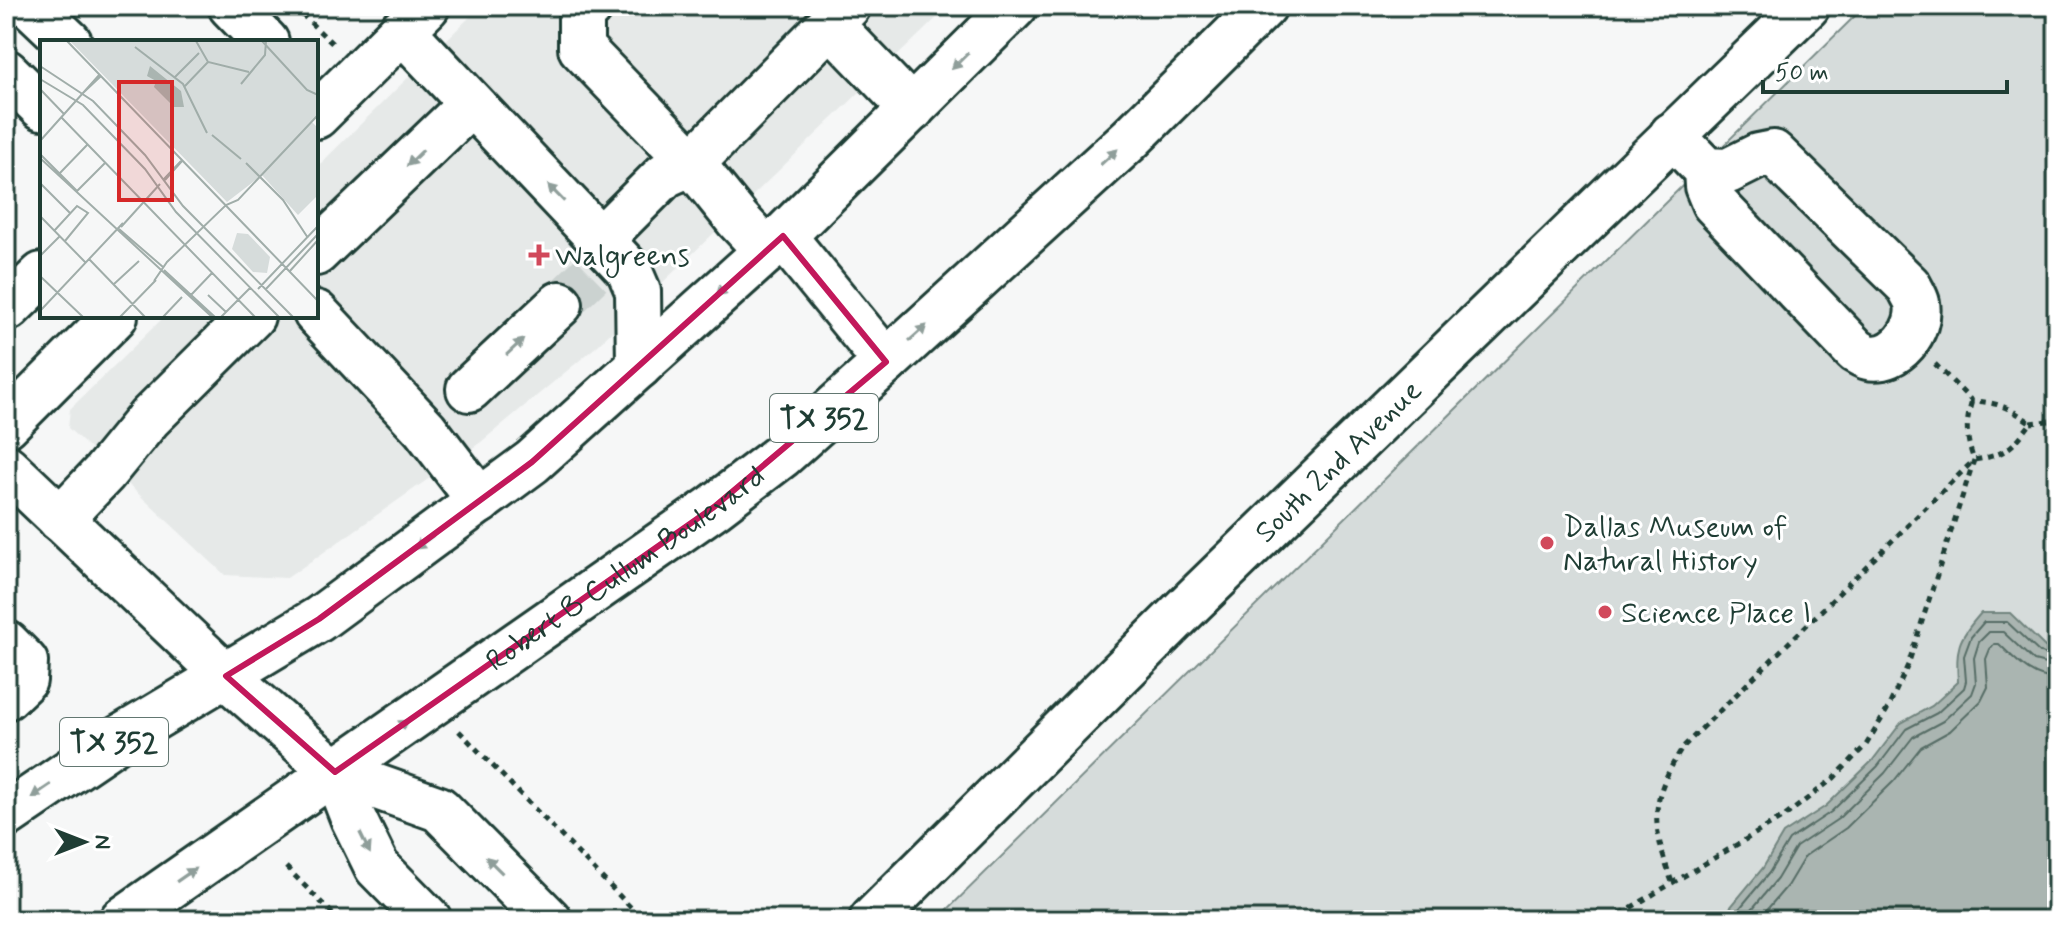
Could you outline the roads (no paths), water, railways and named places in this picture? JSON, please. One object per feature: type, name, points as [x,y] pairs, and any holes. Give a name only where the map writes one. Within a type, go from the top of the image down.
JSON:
[{"type":"main road","points":[[31,6],[67,40]]},
{"type":"main road","points":[[590,6],[581,15],[581,48],[692,163],[738,220],[775,244],[886,362]]},
{"type":"main road","name":"TX 352","points":[[6,815],[115,741],[319,619],[532,462],[775,244],[1015,6]]},
{"type":"main road","name":"Robert B Cullum Boulevard","points":[[122,920],[714,507],[781,456],[1130,139],[1264,6]]},
{"type":"main road","name":"South 2nd Avenue","points":[[872,920],[1182,612],[1807,6]]},
{"type":"main road","points":[[608,259],[665,175],[692,163],[839,15],[912,109]]},
{"type":"main road","points":[[320,105],[414,18],[471,104],[638,291],[639,366]]},
{"type":"main road","points":[[6,72],[40,105]]},
{"type":"main road","points":[[318,251],[471,104]]},
{"type":"main road","points":[[1672,135],[1706,170],[1707,186],[1714,203],[1856,351],[1869,357],[1883,356],[1897,351],[1909,339],[1916,322],[1917,304],[1909,286],[1773,153],[1758,156],[1728,171],[1706,170]]},
{"type":"main road","points":[[8,308],[40,277]]},
{"type":"main road","points":[[469,389],[560,304]]},
{"type":"main road","points":[[318,315],[425,429],[480,501]]},
{"type":"main road","points":[[6,425],[113,318]]},
{"type":"main road","points":[[60,519],[104,473],[149,418],[250,318]]},
{"type":"main road","points":[[6,467],[226,676],[335,772],[439,809],[549,920]]},
{"type":"main road","points":[[6,643],[25,662],[24,680],[6,697]]},
{"type":"main road","points":[[335,772],[377,867],[429,920]]},
{"type":"water","points":[[1981,613],[2010,613],[2045,647],[2057,650],[2057,920],[1720,920],[1763,868],[1783,834],[1826,806],[1872,761],[1901,723],[1932,706],[1958,682],[1960,644]]},
{"type":"tunnel","points":[[560,304],[591,274]]},
{"type":"place","name":"Walgreens","points":[[539,255]]},
{"type":"place","name":"Dallas Museum of Natural History","points":[[1547,543]]},
{"type":"place","name":"Science Place I","points":[[1605,612]]}]
